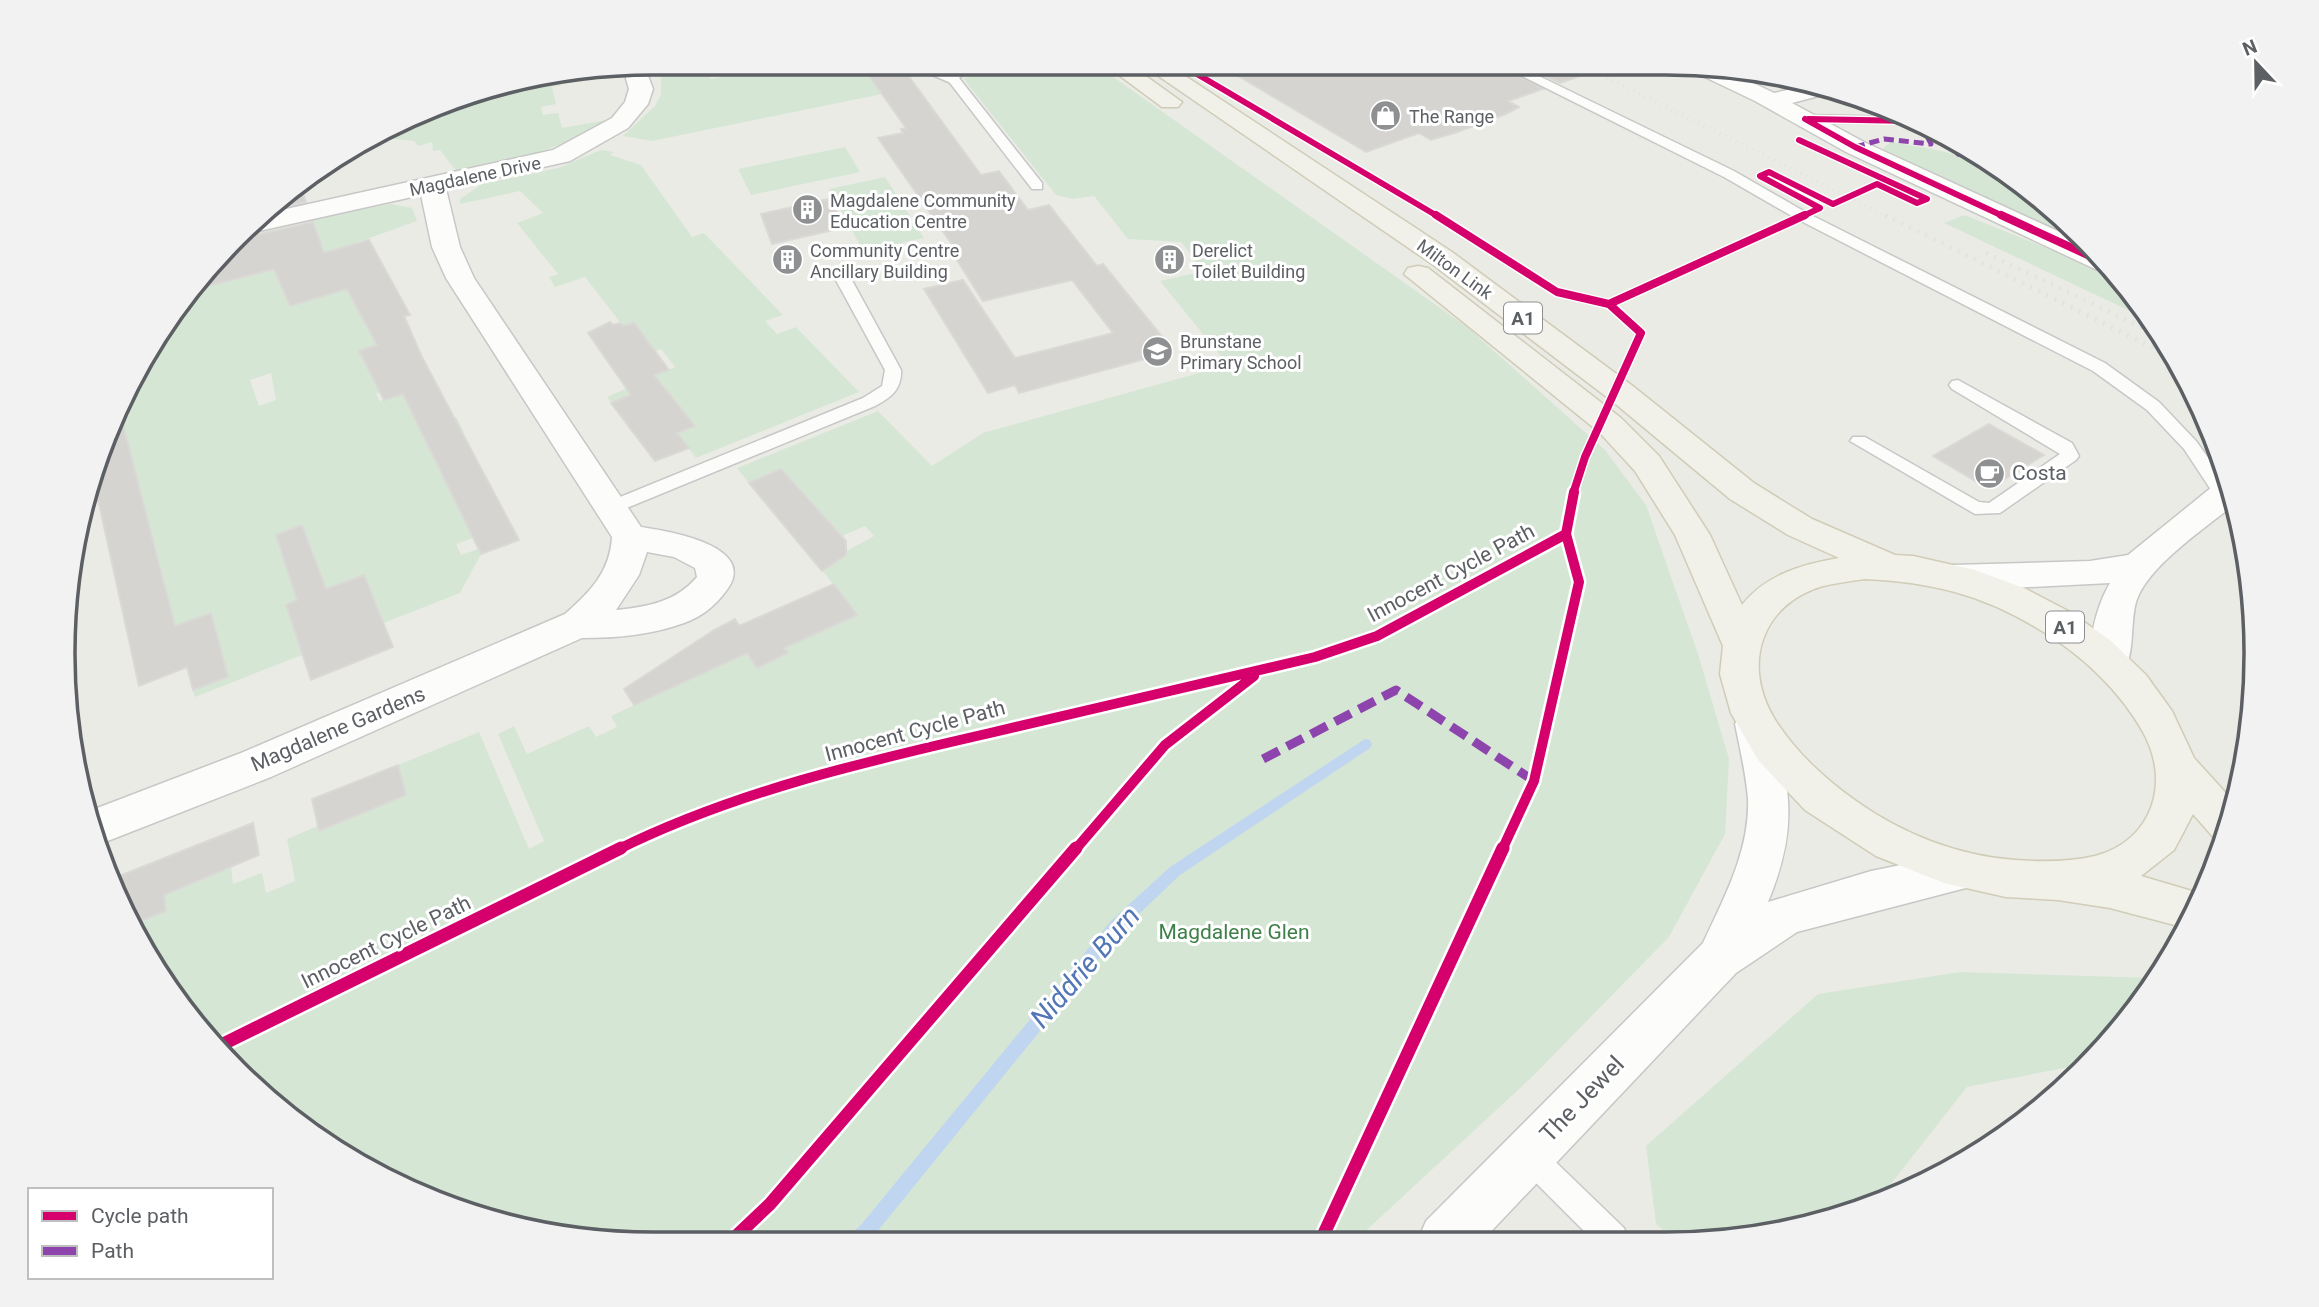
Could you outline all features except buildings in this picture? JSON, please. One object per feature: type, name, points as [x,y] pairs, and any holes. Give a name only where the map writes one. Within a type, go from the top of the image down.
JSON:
[{"type":"main road","name":"Milton Link","points":[[1131,75],[1439,289],[1610,425],[1647,464],[1665,490],[1697,545],[1741,644]]},
{"type":"main road","name":"Milton Link","points":[[1168,75],[1442,258],[1552,339],[1770,510],[1894,568]]},
{"type":"main road","name":"A1","points":[[2056,881],[2104,873],[2137,858],[2162,835],[2172,815],[2178,788],[2169,740],[2148,703],[2110,661],[2074,633],[2033,608],[1952,578],[1894,568],[1830,571],[1798,580],[1760,607],[1748,624],[1741,644],[1738,666],[1744,696],[1755,724],[1778,757],[1839,813],[1876,836],[1913,853],[1965,871],[2001,878],[2056,881],[2143,894],[2185,908]]},
{"type":"main road","name":"A1","points":[[2176,766],[2220,815]]},
{"type":"street","name":"Magdalene Drive","points":[[270,221],[539,163],[582,147],[609,132],[626,116],[641,94],[636,75]]},
{"type":"street","points":[[1727,78],[1772,100],[1828,132],[2085,256]]},
{"type":"street","points":[[1772,100],[1806,93]]},
{"type":"street","points":[[432,186],[446,247],[460,278],[620,522]]},
{"type":"street","points":[[2110,661],[2118,601],[2138,566],[2223,502]]},
{"type":"street","name":"Magdalene Gardens","points":[[102,825],[256,765],[578,624],[636,622],[657,618],[696,600],[716,579],[710,560],[694,550],[620,522]]},
{"type":"street","name":"Magdalene Gardens","points":[[578,624],[615,586],[629,555],[620,522]]},
{"type":"street","points":[[1952,578],[2090,574],[2138,566]]},
{"type":"street","name":"The Jewel","points":[[1719,958],[1744,905],[1769,823],[1767,783],[1755,724]]},
{"type":"street","name":"The Jewel","points":[[1453,1232],[1719,958],[1774,920],[1792,913],[1871,891],[1965,871]]},
{"type":"lane","points":[[951,75],[1037,187]]},
{"type":"lane","points":[[1526,75],[1728,174],[1802,216],[2099,367],[2153,406],[2190,444],[2216,479]]},
{"type":"lane","points":[[1805,119],[1890,121]]},
{"type":"lane","points":[[620,522],[888,391],[894,381],[893,370],[840,274]]},
{"type":"lane","points":[[1859,441],[1975,508],[1993,509],[2070,456],[2066,447],[1958,385]]},
{"type":"lane","points":[[1528,1155],[1606,1232]]},
{"type":"green space","points":[[709,75],[711,79],[733,75],[926,75],[906,78],[882,94],[652,141],[623,136],[655,106],[661,94],[661,76]]},
{"type":"green space","name":"Magdalene Glen","points":[[977,75],[1111,75],[1467,327],[1605,450],[1646,505],[1699,657],[1729,759],[1725,834],[1669,937],[1533,1076],[1365,1232],[616,1231],[541,1221],[468,1201],[432,1188],[364,1154],[301,1112],[272,1088],[219,1035],[195,1006],[141,921],[165,911],[164,894],[231,867],[233,884],[262,873],[266,893],[295,881],[287,839],[318,826],[319,831],[406,795],[398,765],[479,732],[529,849],[544,841],[498,734],[514,726],[527,754],[589,726],[596,737],[617,727],[611,716],[747,653],[757,668],[788,652],[778,639],[857,615],[819,566],[874,536],[865,526],[842,536],[782,469],[749,483],[737,468],[878,411],[932,466],[983,433],[1228,365],[1160,281],[1204,271],[1181,242],[1128,239],[1094,196],[1072,199],[1056,195],[963,78]]},
{"type":"green space","points":[[562,83],[562,85],[552,87],[556,104],[541,107],[543,115],[558,113],[562,128],[606,120],[553,147],[456,171],[440,150],[433,151],[432,142],[418,146],[414,141],[391,139],[432,119],[468,106]]},
{"type":"green space","points":[[1890,142],[1959,156],[2018,195],[2068,239],[1883,149]]},
{"type":"green space","points":[[845,147],[860,172],[751,195],[738,169]]},
{"type":"green space","points":[[601,150],[614,152],[610,155],[641,165],[692,237],[704,233],[783,315],[765,321],[777,334],[796,327],[859,392],[696,458],[677,433],[695,426],[684,412],[666,419],[644,391],[612,403],[607,397],[675,367],[661,349],[644,355],[634,323],[623,326],[585,277],[555,287],[549,277],[558,274],[517,223],[543,213],[520,191],[460,204],[460,199],[482,184],[558,168]]},
{"type":"green space","points":[[885,177],[924,238],[878,248],[861,247],[829,189]]},
{"type":"green space","points":[[391,204],[412,208],[417,221],[339,249],[357,286],[377,345],[359,351],[399,386],[376,394],[380,401],[403,394],[421,429],[456,417],[464,432],[428,444],[473,538],[456,544],[461,555],[478,549],[481,554],[460,593],[195,697],[193,690],[210,684],[190,677],[180,644],[211,613],[175,626],[154,540],[112,554],[108,539],[149,524],[122,426],[153,364],[173,332],[214,278],[251,275],[321,245],[312,219]],"holes":[[[271,373],[276,400],[259,406],[250,380]]]},
{"type":"green space","points":[[1965,215],[2096,268],[2132,312],[1944,223]]},
{"type":"green space","points":[[1960,972],[2144,978],[2100,1035],[2069,1067],[1967,1087],[1888,1187],[1815,1212],[1778,1221],[1703,1231],[1666,1232],[1656,1224],[1646,1146],[1818,994]]},
{"type":"waterway","name":"Niddrie Burn","points":[[866,1232],[1116,926],[1175,871],[1365,744]]},
{"type":"railway","points":[[1602,75],[1888,217]]},
{"type":"railway","points":[[1885,215],[2157,350]]},
{"type":"railway","points":[[1986,253],[2143,328]]},
{"type":"marked path","points":[[1855,147],[1884,139],[1931,144],[1928,139]]},
{"type":"marked path","points":[[1263,759],[1396,690],[1534,781]]},
{"type":"cycle path","name":"Innocent Cycle Path","points":[[226,1042],[664,827],[765,792],[874,760],[1315,657],[1377,636],[1566,534],[1574,490],[1585,457],[1641,333],[1609,304],[1557,292],[1411,199],[1199,75]]},
{"type":"cycle path","points":[[1805,119],[1855,147],[2080,252]]},
{"type":"cycle path","points":[[1808,119],[1890,121]]},
{"type":"cycle path","points":[[1799,140],[1927,199],[1917,203],[1877,184],[1833,204],[1769,172],[1760,176],[1820,208]]},
{"type":"cycle path","points":[[1609,304],[1820,208]]},
{"type":"cycle path","points":[[1325,1232],[1534,781],[1579,582],[1566,534]]},
{"type":"cycle path","points":[[741,1232],[770,1204],[1165,745],[1254,676]]},
{"type":"place","name":"The Range","points":[[1386,116]]},
{"type":"place","name":"Magdalene Community Education Centre","points":[[807,210]]},
{"type":"place","name":"Community Centre Ancillary Building","points":[[787,260]]},
{"type":"place","name":"Derelict Toilet Building","points":[[1169,260]]},
{"type":"place","name":"Brunstane Primary School","points":[[1157,351]]},
{"type":"place","name":"Costa","points":[[1989,473]]}]
